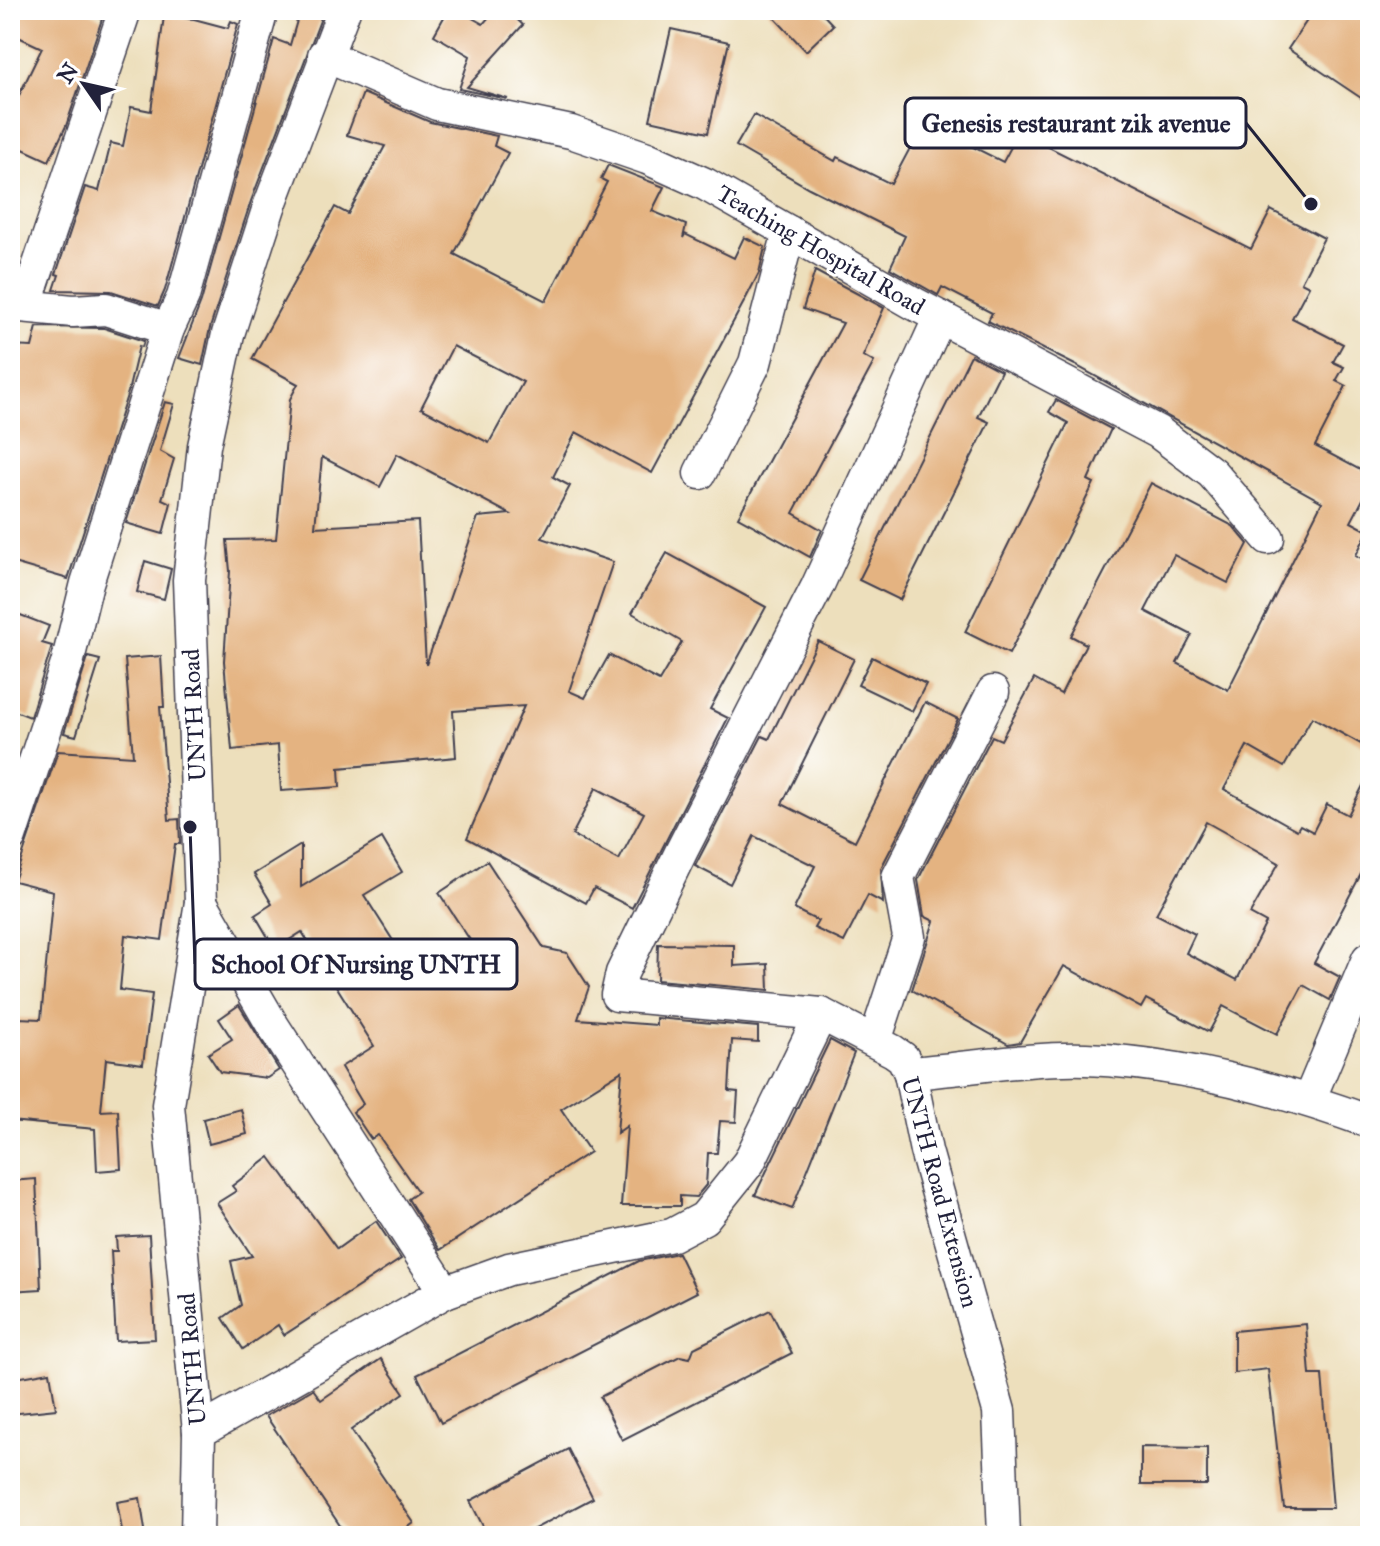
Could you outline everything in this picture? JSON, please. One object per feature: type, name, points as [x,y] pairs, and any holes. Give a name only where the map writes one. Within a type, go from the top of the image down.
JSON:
[{"type":"street","points":[[125,10],[17,305],[73,311],[106,309],[168,329]]},
{"type":"street","points":[[10,837],[67,664],[87,583],[168,329],[183,297],[262,10]]},
{"type":"street","name":"UNTH Road","points":[[197,1536],[199,1432],[168,1105],[201,902],[189,597],[204,446],[228,334],[324,55],[344,10]]},
{"type":"street","name":"Teaching Hospital Road","points":[[324,55],[437,104],[571,132],[647,158],[705,184],[940,317],[1158,432],[1212,473],[1268,538]]},
{"type":"street","points":[[700,473],[755,363],[789,232]]},
{"type":"street","points":[[199,1432],[445,1292],[509,1269],[672,1235],[704,1218],[749,1162],[821,1014],[617,995],[622,973],[682,850],[817,587],[940,317]]},
{"type":"street","points":[[875,1041],[909,937],[898,877],[993,692]]},
{"type":"street","points":[[201,902],[273,1026],[445,1292]]},
{"type":"street","points":[[1309,1100],[1368,959]]},
{"type":"street","name":"UNTH Road Extension","points":[[821,1014],[903,1058],[910,1073],[926,1151],[999,1411],[1004,1460],[1004,1536]]},
{"type":"street","points":[[910,1073],[1085,1059],[1198,1073],[1309,1100],[1370,1122]]},
{"type":"building","points":[[10,10],[84,10],[102,19],[66,126],[49,161],[10,143],[10,114],[42,48],[10,33]]},
{"type":"building","points":[[300,10],[324,10],[251,201],[210,328],[202,365],[179,358],[201,302],[274,39],[290,45]]},
{"type":"building","points":[[448,10],[458,10],[483,24],[495,10],[507,10],[523,25],[467,87],[508,99],[459,89],[470,56],[434,35]]},
{"type":"building","points":[[767,10],[819,10],[833,25],[806,51]]},
{"type":"building","points":[[1314,10],[1370,10],[1370,104],[1288,49]]},
{"type":"building","points":[[164,16],[194,19],[228,28],[231,21],[238,24],[165,290],[158,306],[111,291],[54,290],[59,275],[56,274],[85,187],[99,191],[111,143],[123,146],[131,107],[151,111]]},
{"type":"building","points":[[671,29],[729,42],[708,133],[650,120]]},
{"type":"building","points":[[363,93],[430,122],[497,136],[494,146],[508,153],[454,254],[546,301],[607,182],[601,179],[608,165],[664,187],[652,211],[686,225],[683,238],[685,234],[734,258],[744,237],[765,247],[759,273],[652,473],[576,432],[553,477],[570,486],[542,538],[613,562],[569,691],[585,698],[609,655],[659,681],[682,642],[632,613],[667,553],[766,607],[710,709],[728,718],[632,908],[594,888],[586,903],[467,838],[524,706],[453,711],[456,757],[339,768],[340,787],[281,791],[278,745],[232,750],[224,661],[230,571],[227,540],[276,539],[290,399],[298,384],[252,359],[335,207],[348,214],[385,146],[347,135]],"holes":[[[453,346],[523,382],[489,443],[421,408]],[[397,454],[510,514],[478,517],[426,665],[418,521],[315,527],[322,457],[380,487]],[[596,788],[644,813],[619,860],[572,835]]]},
{"type":"building","points":[[936,99],[961,113],[949,135],[1003,162],[1019,132],[1251,249],[1271,210],[1324,238],[1301,282],[1309,286],[1292,318],[1343,344],[1333,362],[1344,367],[1336,381],[1346,386],[1315,446],[1370,475],[1370,486],[1351,522],[1368,531],[1356,555],[1370,563],[1370,749],[1312,717],[1284,767],[1247,746],[1224,789],[1297,830],[1300,825],[1313,832],[1327,804],[1348,815],[1370,772],[1370,857],[1314,963],[1340,977],[1330,1000],[1303,985],[1277,1034],[1223,1006],[1209,1032],[1146,999],[1141,1008],[1064,966],[1020,1042],[1008,1044],[912,990],[934,921],[924,916],[918,880],[992,736],[1001,740],[1034,679],[1061,694],[1086,644],[1071,636],[1151,483],[1233,526],[1248,544],[1228,583],[1174,555],[1145,611],[1192,635],[1177,663],[1228,690],[1322,502],[1075,365],[988,321],[992,313],[942,287],[938,295],[890,268],[905,236],[809,188],[736,146],[754,115],[835,161],[837,157],[891,184]],"holes":[[[1206,822],[1279,863],[1250,914],[1266,923],[1237,980],[1186,953],[1195,934],[1156,914]]]},
{"type":"building","points":[[815,271],[884,308],[863,356],[874,362],[793,513],[822,530],[810,557],[738,517],[843,323],[803,309]]},
{"type":"building","points":[[37,327],[104,328],[144,341],[142,347],[139,346],[128,392],[68,579],[10,562],[10,346],[32,347]]},
{"type":"building","points":[[971,355],[1001,371],[978,417],[989,422],[900,600],[859,580]]},
{"type":"building","points":[[1056,400],[1111,429],[1088,480],[1094,483],[1009,654],[965,632],[1068,423],[1049,412]]},
{"type":"building","points":[[165,402],[174,404],[160,451],[174,459],[162,499],[171,503],[163,534],[126,523]]},
{"type":"building","points":[[145,561],[171,569],[164,599],[137,592]]},
{"type":"building","points":[[10,611],[49,626],[42,643],[52,646],[30,717],[10,709]]},
{"type":"building","points":[[818,641],[854,659],[782,804],[855,841],[925,702],[958,719],[881,868],[883,903],[868,895],[844,942],[814,928],[818,921],[794,909],[815,866],[754,836],[730,884],[695,866],[762,736],[769,739]]},
{"type":"building","points":[[161,656],[164,707],[160,707],[169,820],[179,819],[180,844],[175,844],[162,940],[125,935],[120,990],[152,994],[143,1064],[106,1059],[101,1111],[118,1110],[121,1169],[97,1171],[95,1129],[10,1121],[10,1044],[17,1045],[18,1018],[41,1019],[53,891],[14,881],[58,751],[133,756],[125,659]]},
{"type":"building","points":[[88,657],[100,660],[76,736],[64,733]]},
{"type":"building","points":[[872,657],[926,684],[912,711],[858,685]]},
{"type":"building","points":[[382,838],[402,872],[364,895],[415,975],[470,940],[439,893],[487,861],[544,948],[567,953],[589,987],[578,1019],[656,1025],[656,1018],[758,1027],[758,1042],[732,1040],[729,1091],[738,1092],[736,1122],[720,1121],[717,1153],[708,1153],[706,1185],[696,1197],[680,1196],[680,1206],[621,1206],[627,1126],[617,1133],[622,1071],[561,1109],[590,1152],[440,1250],[408,1199],[418,1192],[378,1135],[371,1139],[353,1112],[363,1104],[341,1067],[374,1046],[302,932],[275,949],[255,915],[272,904],[254,874],[301,845],[301,887]]},
{"type":"building","points":[[658,944],[734,945],[734,966],[768,964],[769,990],[657,980]]},
{"type":"building","points":[[239,1005],[279,1070],[267,1078],[220,1072],[208,1054],[232,1039],[219,1019]]},
{"type":"building","points":[[830,1040],[854,1053],[792,1209],[755,1195]]},
{"type":"building","points":[[241,1109],[247,1134],[209,1144],[203,1119]]},
{"type":"building","points":[[270,1157],[337,1249],[376,1221],[401,1259],[284,1335],[278,1325],[243,1349],[223,1318],[241,1305],[231,1261],[252,1256],[217,1203],[236,1191],[232,1186]]},
{"type":"building","points":[[36,1179],[41,1289],[10,1291],[10,1181]]},
{"type":"building","points":[[149,1235],[155,1339],[116,1341],[111,1251],[117,1251],[116,1237]]},
{"type":"building","points":[[678,1253],[697,1292],[441,1423],[417,1375],[639,1261]]},
{"type":"building","points":[[770,1310],[792,1353],[622,1440],[600,1397],[680,1356],[690,1358],[694,1348]]},
{"type":"building","points":[[1306,1324],[1310,1375],[1322,1375],[1333,1508],[1284,1508],[1268,1369],[1234,1373],[1234,1331]]},
{"type":"building","points":[[381,1359],[404,1393],[351,1430],[414,1523],[396,1536],[347,1536],[266,1416],[313,1389],[321,1400]]},
{"type":"building","points":[[50,1372],[56,1409],[10,1414],[10,1379]]},
{"type":"building","points":[[1141,1447],[1207,1448],[1207,1485],[1141,1485]]},
{"type":"building","points":[[568,1449],[593,1498],[521,1536],[488,1536],[470,1501]]},
{"type":"building","points":[[140,1498],[146,1536],[123,1536],[117,1502]]},
{"type":"place","name":"Genesis restaurant zik avenue","points":[[1311,204]]},
{"type":"place","name":"School Of Nursing UNTH","points":[[190,827]]}]
